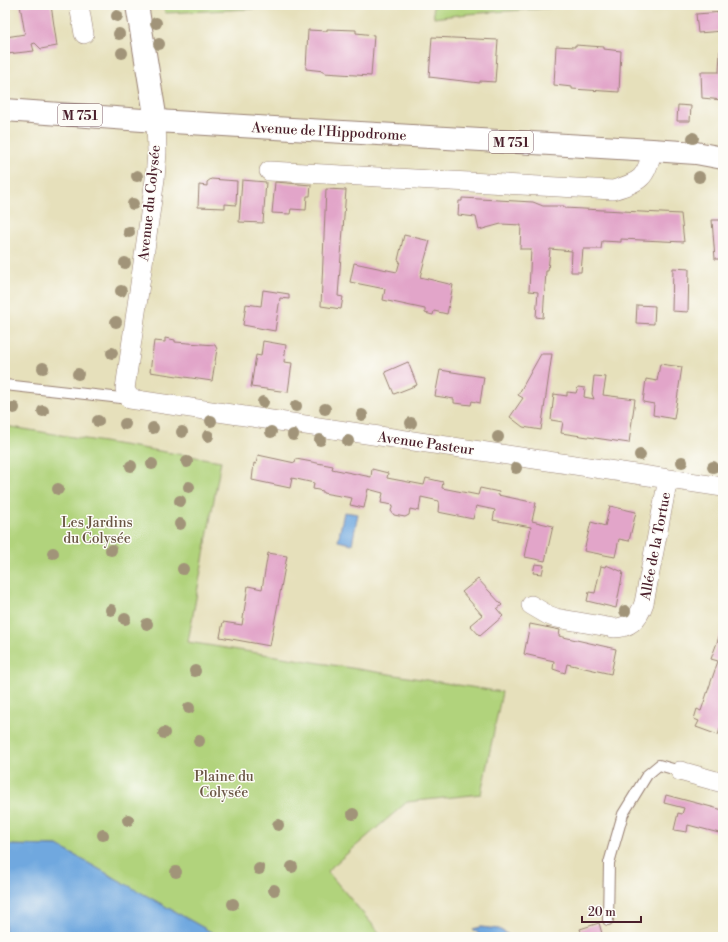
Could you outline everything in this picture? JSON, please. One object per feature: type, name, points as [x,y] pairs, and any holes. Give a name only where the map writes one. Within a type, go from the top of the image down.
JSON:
[{"type":"main road","name":"Avenue du Colysée","points":[[137,5],[156,121]]},
{"type":"main road","name":"Avenue de l'Hippodrome","points":[[5,110],[156,121],[652,150],[696,153],[723,158]]},
{"type":"main road","name":"Avenue de l'Hippodrome","points":[[696,153],[723,150]]},
{"type":"street","points":[[79,5],[84,34]]},
{"type":"street","name":"Avenue du Colysée","points":[[130,399],[125,389],[155,180],[157,152],[156,121]]},
{"type":"street","points":[[269,171],[613,190],[630,185],[642,178],[649,167],[652,150]]},
{"type":"street","name":"Avenue Pasteur","points":[[130,399],[723,486]]},
{"type":"street","name":"Allée de la Tortue","points":[[531,605],[556,618],[614,628],[621,628],[634,621],[641,611],[644,603],[668,478]]},
{"type":"street","points":[[680,771],[721,779]]},
{"type":"lane","points":[[5,385],[130,399]]},
{"type":"lane","points":[[608,920],[609,863],[623,814],[647,775],[659,765],[680,771]]},
{"type":"green space","points":[[163,5],[281,5],[251,9],[165,13]]},
{"type":"green space","points":[[433,5],[578,5],[434,18]]},
{"type":"green space","name":"Plaine du Colysée","points":[[5,426],[221,461],[188,642],[502,692],[481,794],[407,802],[327,871],[383,937],[220,937],[58,846],[5,845]]},
{"type":"water","points":[[344,512],[358,514],[352,544],[338,541]]},
{"type":"water","points":[[5,845],[58,846],[220,937],[5,937]]},
{"type":"water","points":[[481,927],[499,929],[512,937],[482,937],[473,929]]},
{"type":"building","points":[[20,5],[51,5],[57,46],[41,49],[35,43],[32,44],[34,51],[7,54],[5,59],[6,37],[25,34]]},
{"type":"building","points":[[723,12],[723,31],[698,33],[696,14]]},
{"type":"building","points":[[327,29],[356,30],[356,33],[374,35],[371,76],[324,73],[324,71],[306,69],[308,30],[327,31]]},
{"type":"building","points":[[432,37],[498,40],[495,82],[480,81],[480,83],[429,77]]},
{"type":"building","points":[[575,45],[604,47],[604,49],[621,51],[619,92],[572,89],[572,87],[554,85],[556,46],[575,47]]},
{"type":"building","points":[[720,51],[723,51],[723,100],[702,98],[701,72],[719,72]]},
{"type":"building","points":[[678,105],[691,106],[690,121],[677,121]]},
{"type":"building","points":[[211,179],[237,181],[236,205],[225,204],[225,208],[198,207],[199,185],[207,186],[207,182]]},
{"type":"building","points":[[242,180],[266,182],[263,223],[239,222]]},
{"type":"building","points":[[275,182],[311,185],[310,196],[307,196],[306,210],[291,209],[290,214],[272,213]]},
{"type":"building","points":[[326,189],[346,190],[338,296],[343,297],[341,309],[321,306]]},
{"type":"building","points":[[462,198],[533,202],[543,206],[564,206],[564,208],[681,214],[684,242],[621,239],[621,242],[602,241],[601,249],[583,249],[581,272],[571,272],[572,251],[550,249],[548,271],[546,271],[543,318],[536,317],[538,292],[529,291],[531,249],[520,249],[521,225],[501,224],[479,230],[476,217],[458,215],[459,201],[462,201]]},
{"type":"building","points":[[712,220],[723,220],[723,259],[715,259]]},
{"type":"building","points":[[404,235],[430,241],[420,277],[453,285],[447,314],[434,311],[433,315],[425,313],[425,309],[383,300],[385,289],[350,282],[354,263],[397,272],[400,261],[398,260]]},
{"type":"building","points":[[673,268],[689,269],[688,312],[672,311]]},
{"type":"building","points":[[263,290],[289,294],[289,299],[280,298],[275,331],[243,325],[246,304],[261,306]]},
{"type":"building","points":[[637,305],[655,306],[654,324],[636,323]]},
{"type":"building","points":[[165,338],[175,340],[175,342],[215,345],[217,349],[212,381],[150,372],[154,341],[165,342]]},
{"type":"building","points":[[263,341],[286,345],[284,362],[292,363],[288,392],[251,387],[256,355],[261,356]]},
{"type":"building","points":[[541,354],[552,354],[541,430],[523,427],[510,417],[523,398],[518,395]]},
{"type":"building","points":[[408,362],[417,385],[394,394],[385,372]]},
{"type":"building","points":[[660,364],[682,367],[674,419],[653,415],[654,404],[643,402],[646,379],[657,381]]},
{"type":"building","points":[[440,370],[484,377],[480,403],[472,401],[471,405],[454,403],[454,399],[435,396]]},
{"type":"building","points":[[594,376],[606,377],[603,395],[635,399],[629,443],[561,433],[563,422],[551,420],[554,394],[567,396],[567,392],[576,393],[578,387],[585,388],[584,397],[594,399],[592,394]]},
{"type":"building","points":[[258,455],[295,463],[296,459],[333,466],[332,469],[371,477],[372,469],[388,473],[387,478],[424,485],[426,478],[443,482],[442,488],[478,495],[480,488],[499,492],[498,495],[536,503],[532,521],[553,526],[545,561],[525,557],[531,527],[493,520],[495,510],[476,506],[473,519],[438,512],[439,501],[421,497],[419,511],[410,509],[409,515],[405,517],[394,515],[391,511],[393,505],[381,503],[383,493],[368,489],[364,508],[350,505],[352,498],[323,493],[323,491],[313,489],[314,483],[292,478],[290,488],[252,480],[254,463],[256,464]]},
{"type":"building","points":[[610,506],[636,512],[629,541],[619,539],[615,557],[584,551],[591,522],[605,526]]},
{"type":"building","points":[[268,553],[287,556],[270,646],[220,637],[223,622],[242,625],[248,586],[262,589]]},
{"type":"building","points":[[535,564],[544,565],[542,574],[533,573]]},
{"type":"building","points":[[606,565],[623,572],[616,608],[587,601],[589,592],[595,593],[601,566],[605,567]]},
{"type":"building","points":[[478,579],[502,605],[497,609],[503,616],[480,636],[470,625],[482,615],[462,592]]},
{"type":"building","points":[[530,624],[560,630],[559,636],[616,649],[611,674],[567,664],[565,673],[553,669],[554,661],[524,654]]},
{"type":"building","points":[[723,626],[723,720],[718,735],[696,727],[699,721],[694,719],[697,709],[701,711],[718,661],[711,659]]},
{"type":"building","points":[[666,795],[723,810],[723,834],[688,825],[687,832],[674,830],[678,813],[682,814],[684,808],[664,803]]},
{"type":"building","points":[[599,923],[603,937],[583,937],[580,929]]},
{"type":"park label","name":"Les Jardins du Colysée","points":[[97,530]]}]
